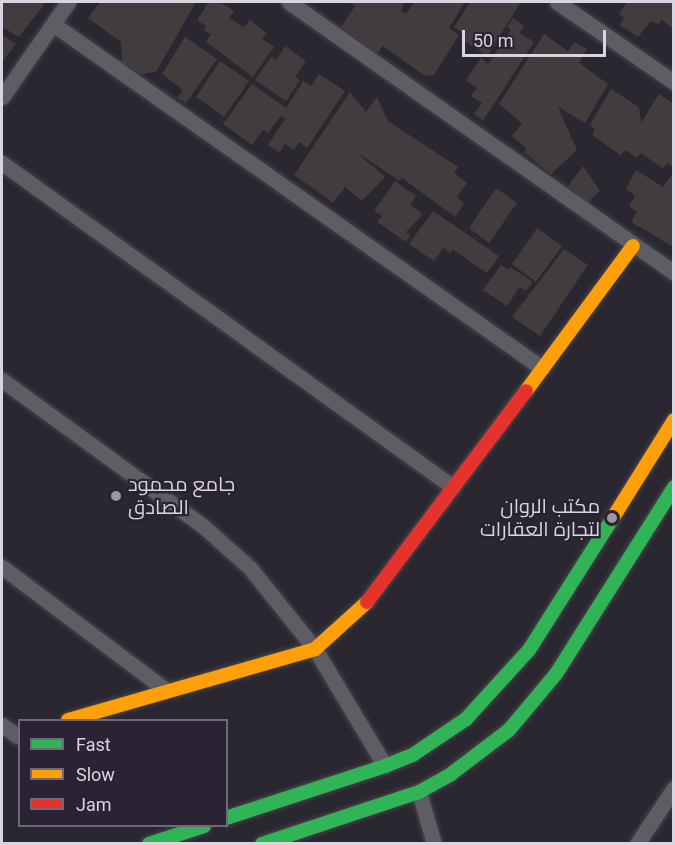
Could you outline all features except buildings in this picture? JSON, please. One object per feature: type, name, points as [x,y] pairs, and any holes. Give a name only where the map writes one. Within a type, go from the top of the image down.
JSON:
[{"type":"street","points":[[2,97],[68,2]]},
{"type":"street","points":[[289,2],[674,273]]},
{"type":"street","points":[[557,2],[674,82]]},
{"type":"street","points":[[52,24],[542,368]]},
{"type":"street","points":[[2,163],[453,487]]},
{"type":"street","points":[[71,719],[315,649],[349,622],[390,576],[453,487],[633,246]]},
{"type":"street","points":[[2,380],[204,527],[250,568],[315,649],[385,766]]},
{"type":"street","points":[[228,817],[385,766],[441,738],[466,719],[510,675],[674,420]]},
{"type":"street","points":[[636,481],[615,530],[621,542],[638,542]]},
{"type":"street","points":[[262,843],[419,792],[481,753],[534,703],[674,487]]},
{"type":"street","points":[[2,567],[166,690]]},
{"type":"street","points":[[2,725],[18,736]]},
{"type":"street","points":[[2,742],[18,736]]},
{"type":"street","points":[[637,843],[674,788]]},
{"type":"street","points":[[419,792],[434,843]]},
{"type":"street","points":[[149,843],[198,827]]},
{"type":"traffic: fast","points":[[262,844],[419,792],[451,774],[509,730],[556,674],[674,487]]},
{"type":"traffic: fast","points":[[228,817],[385,766],[414,754],[466,719],[529,650],[614,516]]},
{"type":"traffic: fast","points":[[149,844],[201,827]]},
{"type":"traffic: slow","points":[[526,391],[633,246]]},
{"type":"traffic: slow","points":[[614,516],[674,420]]},
{"type":"traffic: slow","points":[[71,719],[315,649],[367,602]]},
{"type":"traffic: jam","points":[[367,602],[526,391]]},
{"type":"place","name":"جامع محمود الصادق","points":[[116,496]]},
{"type":"place","name":"مكتب الروان لتجارة العقارات","points":[[612,518]]}]
